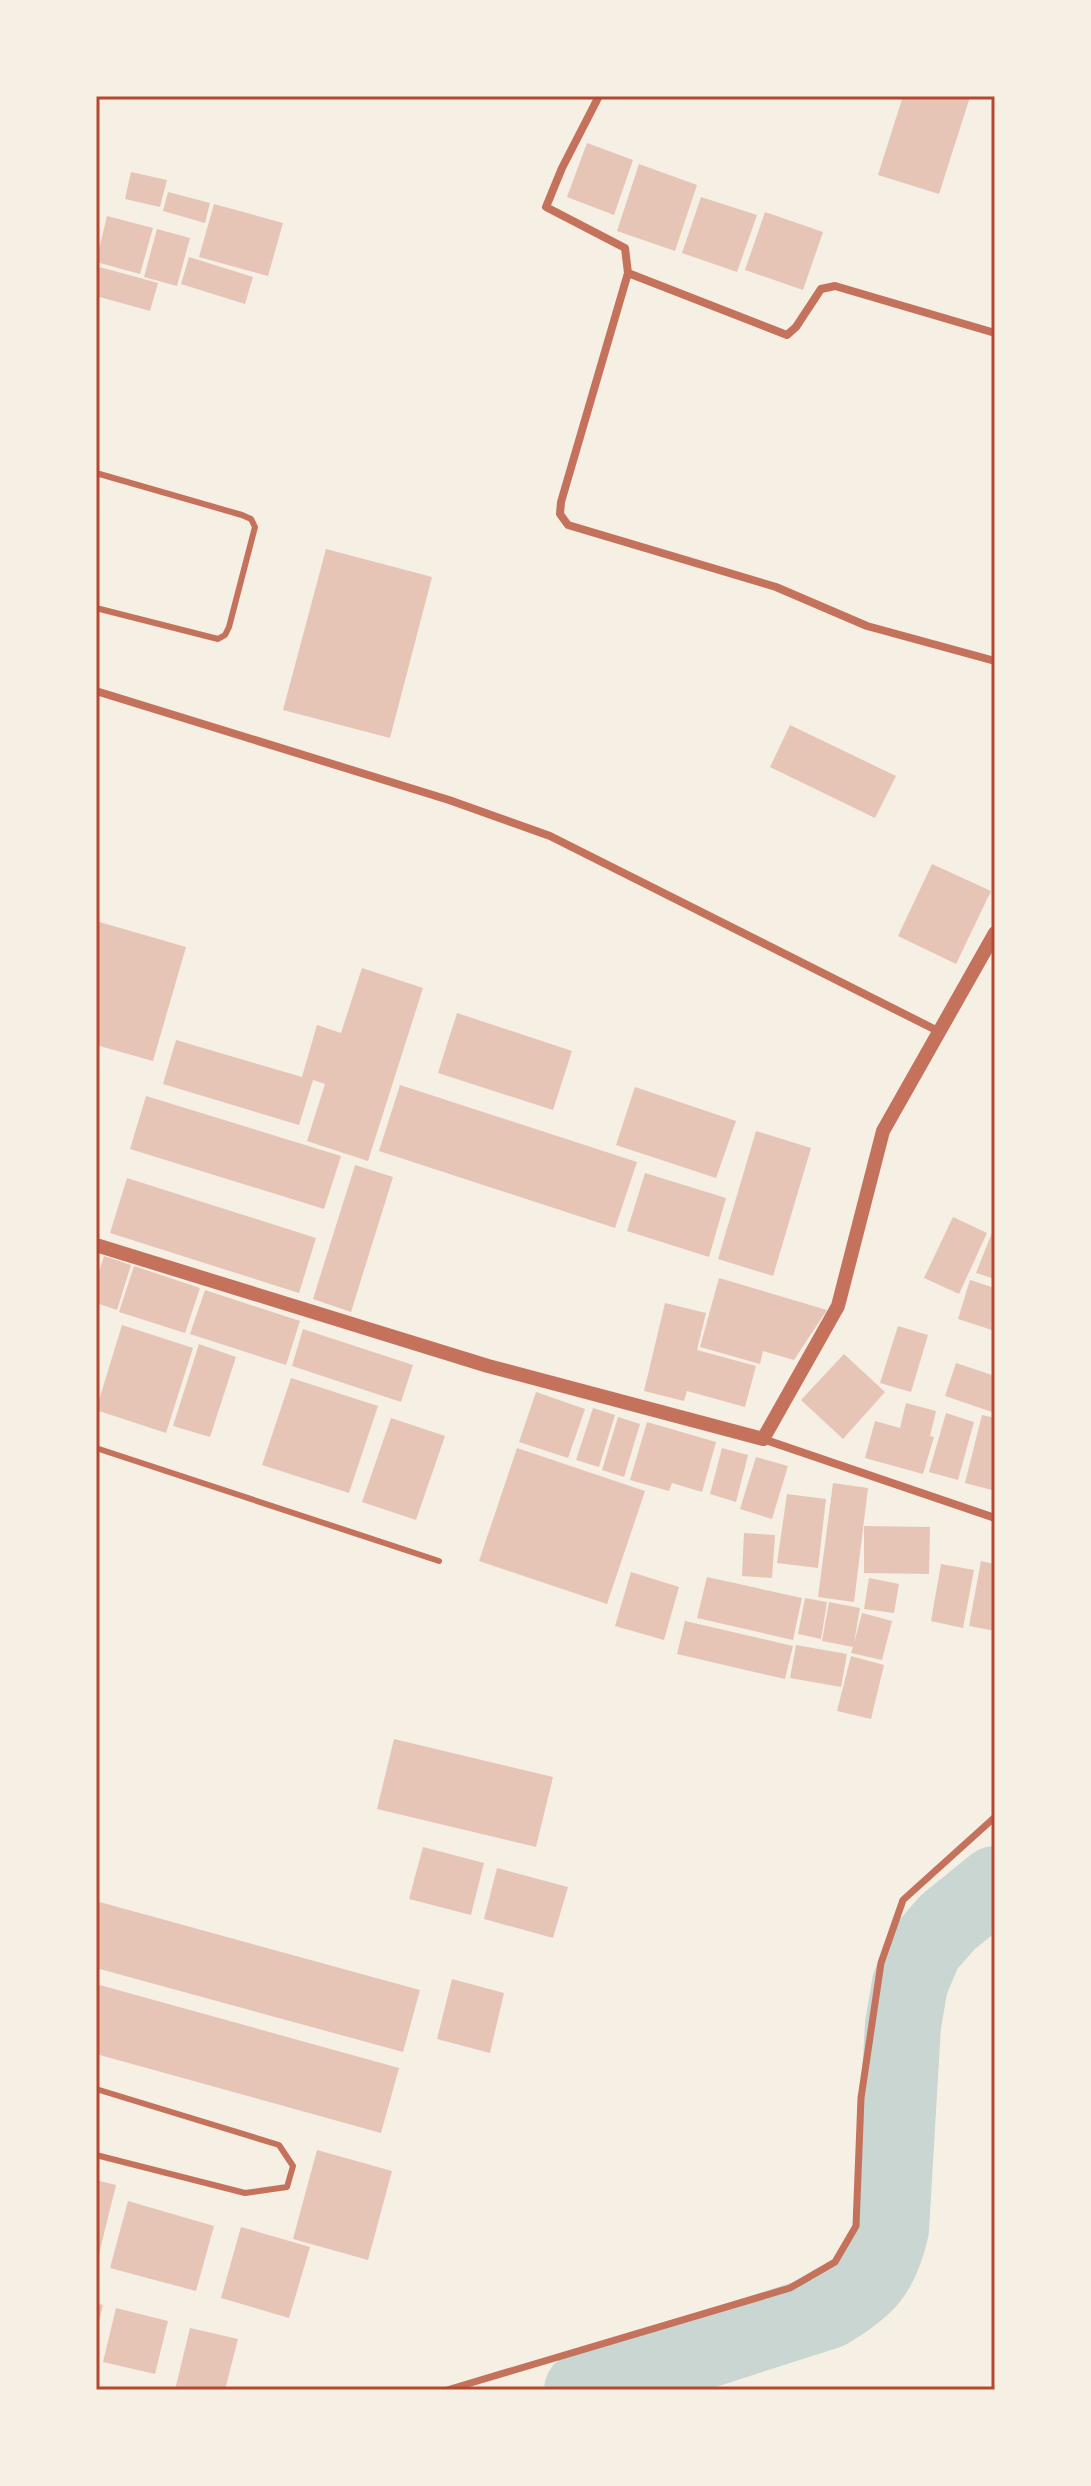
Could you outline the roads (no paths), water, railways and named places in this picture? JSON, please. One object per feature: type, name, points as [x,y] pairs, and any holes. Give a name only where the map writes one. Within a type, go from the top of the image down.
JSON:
[{"type":"street","points":[[599,96],[546,207],[625,248],[628,273],[560,514],[568,525],[776,587],[867,626],[995,661]]},
{"type":"street","points":[[628,273],[787,335],[796,327],[821,289],[835,286],[995,333]]},
{"type":"street","points":[[96,691],[449,800],[550,836],[938,1031]]},
{"type":"street","points":[[763,1439],[838,1306],[883,1131],[995,933]]},
{"type":"street","points":[[96,1245],[488,1366],[763,1439],[995,1518]]},
{"type":"street","points":[[447,2390],[790,2288],[835,2262],[856,2226],[861,2098],[881,1963],[903,1900],[995,1817]]},
{"type":"lane","points":[[96,473],[242,515],[251,519],[255,527],[229,627],[225,635],[218,639],[96,608]]},
{"type":"lane","points":[[96,1448],[439,1561]]},
{"type":"lane","points":[[96,2089],[279,2145],[293,2166],[287,2187],[245,2193],[96,2155]]},
{"type":"waterway","points":[[582,2390],[828,2311],[853,2295],[870,2278],[882,2257],[891,2229],[903,2025],[910,1984],[925,1948],[948,1922],[995,1884]]}]
